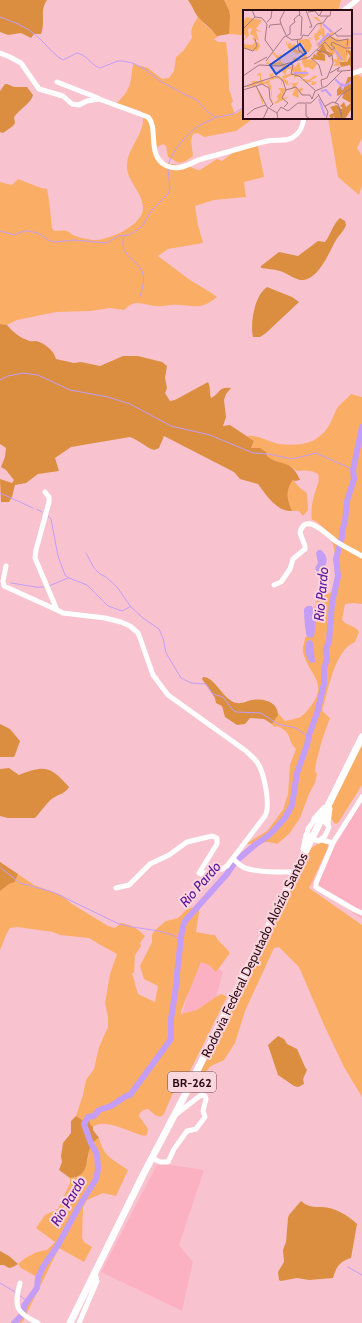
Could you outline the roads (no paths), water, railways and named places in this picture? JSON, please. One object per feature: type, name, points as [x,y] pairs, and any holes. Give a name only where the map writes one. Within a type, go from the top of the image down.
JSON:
[{"type":"highway","name":"Rodovia Federal Deputado Aloízio Santos","points":[[70,1323],[303,856],[323,822],[330,802],[362,737]]},
{"type":"street","points":[[344,10],[357,0]]},
{"type":"street","points":[[0,53],[23,65],[36,86],[42,91],[63,96],[72,104],[76,105],[99,99]]},
{"type":"street","points":[[352,74],[362,70]]},
{"type":"street","points":[[57,82],[150,118],[152,122],[155,150],[159,159],[164,164],[175,168],[187,166],[203,159],[269,141],[291,138],[300,131],[304,119]]},
{"type":"street","points":[[45,492],[48,497],[48,502],[35,558],[57,610]]},
{"type":"street","points":[[274,584],[281,582],[290,569],[293,559],[305,549],[300,530],[311,524],[318,526],[337,542],[362,556]]},
{"type":"street","points":[[6,566],[3,581],[5,586],[63,613],[105,618],[121,622],[134,629],[140,638],[153,675],[171,697],[246,751],[258,763],[262,772],[268,806],[267,813],[235,860],[222,869],[200,874],[199,872],[218,840],[216,836],[212,836],[189,841],[169,855],[150,864],[129,885],[116,888]]},
{"type":"street","points":[[362,797],[333,843],[316,881],[316,887],[362,913]]},
{"type":"street","points":[[323,822],[338,834]]},
{"type":"street","points":[[314,839],[328,831],[323,822]]},
{"type":"street","points":[[314,839],[333,843]]},
{"type":"street","points":[[235,860],[243,867],[272,872],[295,872]]},
{"type":"street","points":[[152,1158],[160,1162],[168,1162],[187,1131],[196,1129],[205,1117],[203,1111],[206,1099],[205,1096],[201,1095],[174,1116]]},
{"type":"street","points":[[79,1323],[97,1282],[95,1273]]},
{"type":"street","points":[[20,1283],[16,1302],[19,1311],[27,1318],[38,1323]]},
{"type":"waterway","points":[[0,17],[19,24],[29,30],[63,60],[77,53],[84,56],[100,68],[118,61],[133,63],[146,70],[160,81],[197,100],[215,117],[233,114],[243,108]]},
{"type":"waterway","points":[[352,34],[362,34]]},
{"type":"waterway","points":[[169,163],[181,142],[190,133],[216,117]]},
{"type":"waterway","points":[[0,231],[14,235],[28,231],[38,233],[50,241],[55,242],[74,240],[107,243],[118,236],[129,235],[143,225],[151,211],[168,194],[170,189],[168,169]]},
{"type":"waterway","points":[[124,236],[124,249],[129,257],[141,269],[144,277],[140,296]]},
{"type":"waterway","points":[[0,380],[8,376],[23,373],[38,375],[70,390],[108,397],[130,404],[171,426],[210,435],[253,453],[268,454],[292,459],[316,453],[354,470]]},
{"type":"waterway","name":"Rio Pardo","points":[[14,1323],[23,1314],[24,1306],[37,1288],[38,1278],[43,1267],[58,1245],[96,1179],[98,1169],[97,1154],[90,1141],[84,1124],[88,1117],[94,1116],[99,1110],[111,1106],[130,1095],[171,1039],[171,1019],[177,980],[181,933],[185,921],[227,874],[235,862],[275,829],[285,818],[292,805],[297,773],[317,713],[324,684],[324,669],[327,659],[326,649],[329,641],[332,603],[338,576],[336,559],[342,537],[347,501],[354,479],[353,470],[362,427]]},
{"type":"waterway","points":[[0,493],[33,508]]},
{"type":"waterway","points":[[37,509],[42,512]]},
{"type":"waterway","points":[[48,516],[51,519],[58,556],[65,575],[87,585],[108,606],[122,611],[130,607]]},
{"type":"waterway","points":[[86,553],[94,568],[117,587],[131,607],[143,618],[159,629],[163,638],[166,653],[181,678],[191,683],[206,684],[213,694],[223,697],[236,712],[261,713],[278,724],[296,728],[308,737]]},
{"type":"waterway","points":[[49,586],[68,578]]},
{"type":"waterway","points":[[11,583],[44,587]]},
{"type":"waterway","points":[[1,868],[20,883],[53,892],[117,923],[167,933],[180,940]]},
{"type":"waterway","points":[[348,1267],[362,1275]]},
{"type":"waterway","points":[[0,1283],[15,1292]]},
{"type":"waterway","points":[[19,1295],[27,1301]]}]
